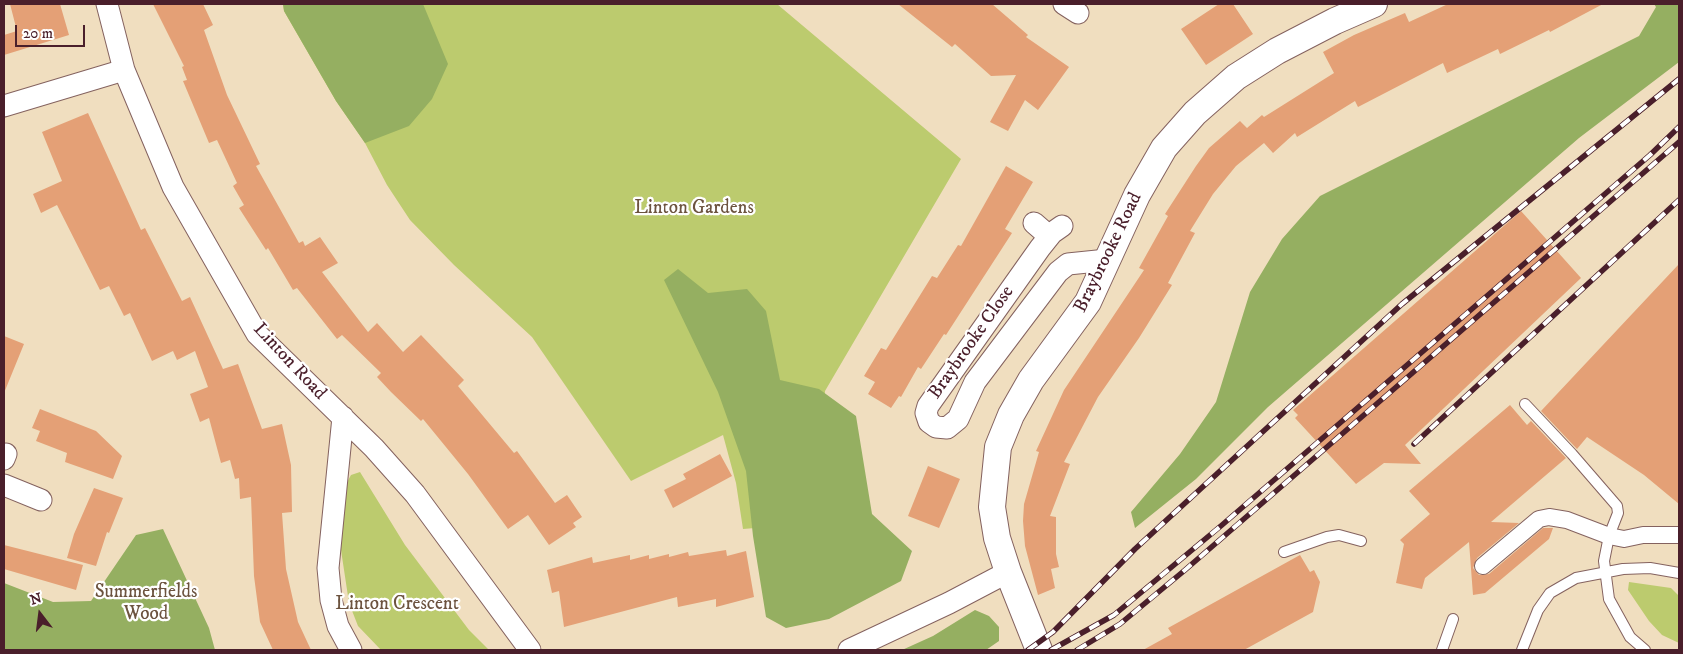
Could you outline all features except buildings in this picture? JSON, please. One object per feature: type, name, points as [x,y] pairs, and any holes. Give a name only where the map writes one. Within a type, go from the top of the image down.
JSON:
[{"type":"street","name":"Linton Road","points":[[107,4],[124,70],[174,187],[257,334],[343,417],[415,494],[530,650]]},
{"type":"street","name":"Braybrooke Road","points":[[1039,650],[1008,572],[997,538],[992,507],[998,447],[1010,415],[1031,380],[1088,302],[1137,195],[1164,148],[1195,113],[1236,77],[1276,52],[1335,21],[1374,4]]},
{"type":"street","points":[[4,106],[124,70]]},
{"type":"street","name":"Braybrooke Close","points":[[1049,228],[928,406],[926,413],[929,422],[936,427],[947,428],[958,419],[975,382],[1058,272],[1068,264],[1107,260]]},
{"type":"street","points":[[343,417],[328,568],[333,609],[338,626],[351,650]]},
{"type":"street","points":[[4,485],[42,500]]},
{"type":"street","points":[[1483,566],[1539,519],[1549,517],[1568,520],[1609,536],[1624,539],[1679,535]]},
{"type":"street","points":[[849,650],[949,603],[1008,572]]},
{"type":"lane","points":[[1524,404],[1572,454],[1617,506],[1618,513],[1609,536],[1604,572],[1609,598],[1618,619],[1630,637],[1645,650]]},
{"type":"lane","points":[[1284,552],[1326,537],[1339,535],[1361,541]]},
{"type":"lane","points":[[1522,650],[1538,610],[1550,593],[1576,578],[1604,572],[1650,568],[1679,573]]},
{"type":"lane","points":[[1442,650],[1452,619]]},
{"type":"green space","name":"Linton Gardens","points":[[283,4],[777,4],[961,159],[825,391],[823,428],[804,524],[743,529],[736,483],[723,435],[631,481],[532,337],[454,265],[410,220],[387,185],[365,143],[336,101],[284,11]]},
{"type":"green space","points":[[283,4],[423,4],[448,64],[432,99],[409,126],[365,143],[336,101],[284,11]]},
{"type":"green space","points":[[1654,4],[1679,4],[1679,62],[1579,138],[1268,407],[1196,479],[1135,528],[1131,512],[1180,454],[1216,402],[1250,292],[1282,239],[1320,196],[1639,36],[1656,7]]},
{"type":"green space","points":[[678,269],[708,293],[747,289],[766,311],[780,380],[819,389],[856,416],[872,514],[912,551],[901,581],[829,619],[786,628],[766,617],[753,536],[746,471],[718,392],[664,280]]},
{"type":"green space","name":"Linton Crescent","points":[[360,472],[405,545],[469,630],[489,650],[381,650],[358,626],[349,603],[341,550],[339,497],[351,475]]},
{"type":"green space","name":"Summerfields Wood","points":[[163,529],[209,628],[215,650],[4,650],[4,583],[53,602],[91,601],[136,535]]},
{"type":"green space","points":[[1629,582],[1671,588],[1679,596],[1679,643],[1662,635],[1649,621],[1628,590]]},
{"type":"green space","points":[[975,610],[989,616],[999,627],[999,641],[986,650],[902,650],[933,636]]},
{"type":"railway","points":[[1028,650],[1053,632],[1135,549],[1402,304],[1679,79]]},
{"type":"railway","points":[[1051,650],[1114,615],[1222,525],[1650,155],[1679,127]]},
{"type":"railway","points":[[1077,650],[1120,624],[1185,570],[1679,142]]},
{"type":"railway","points":[[1414,444],[1679,200]]}]
